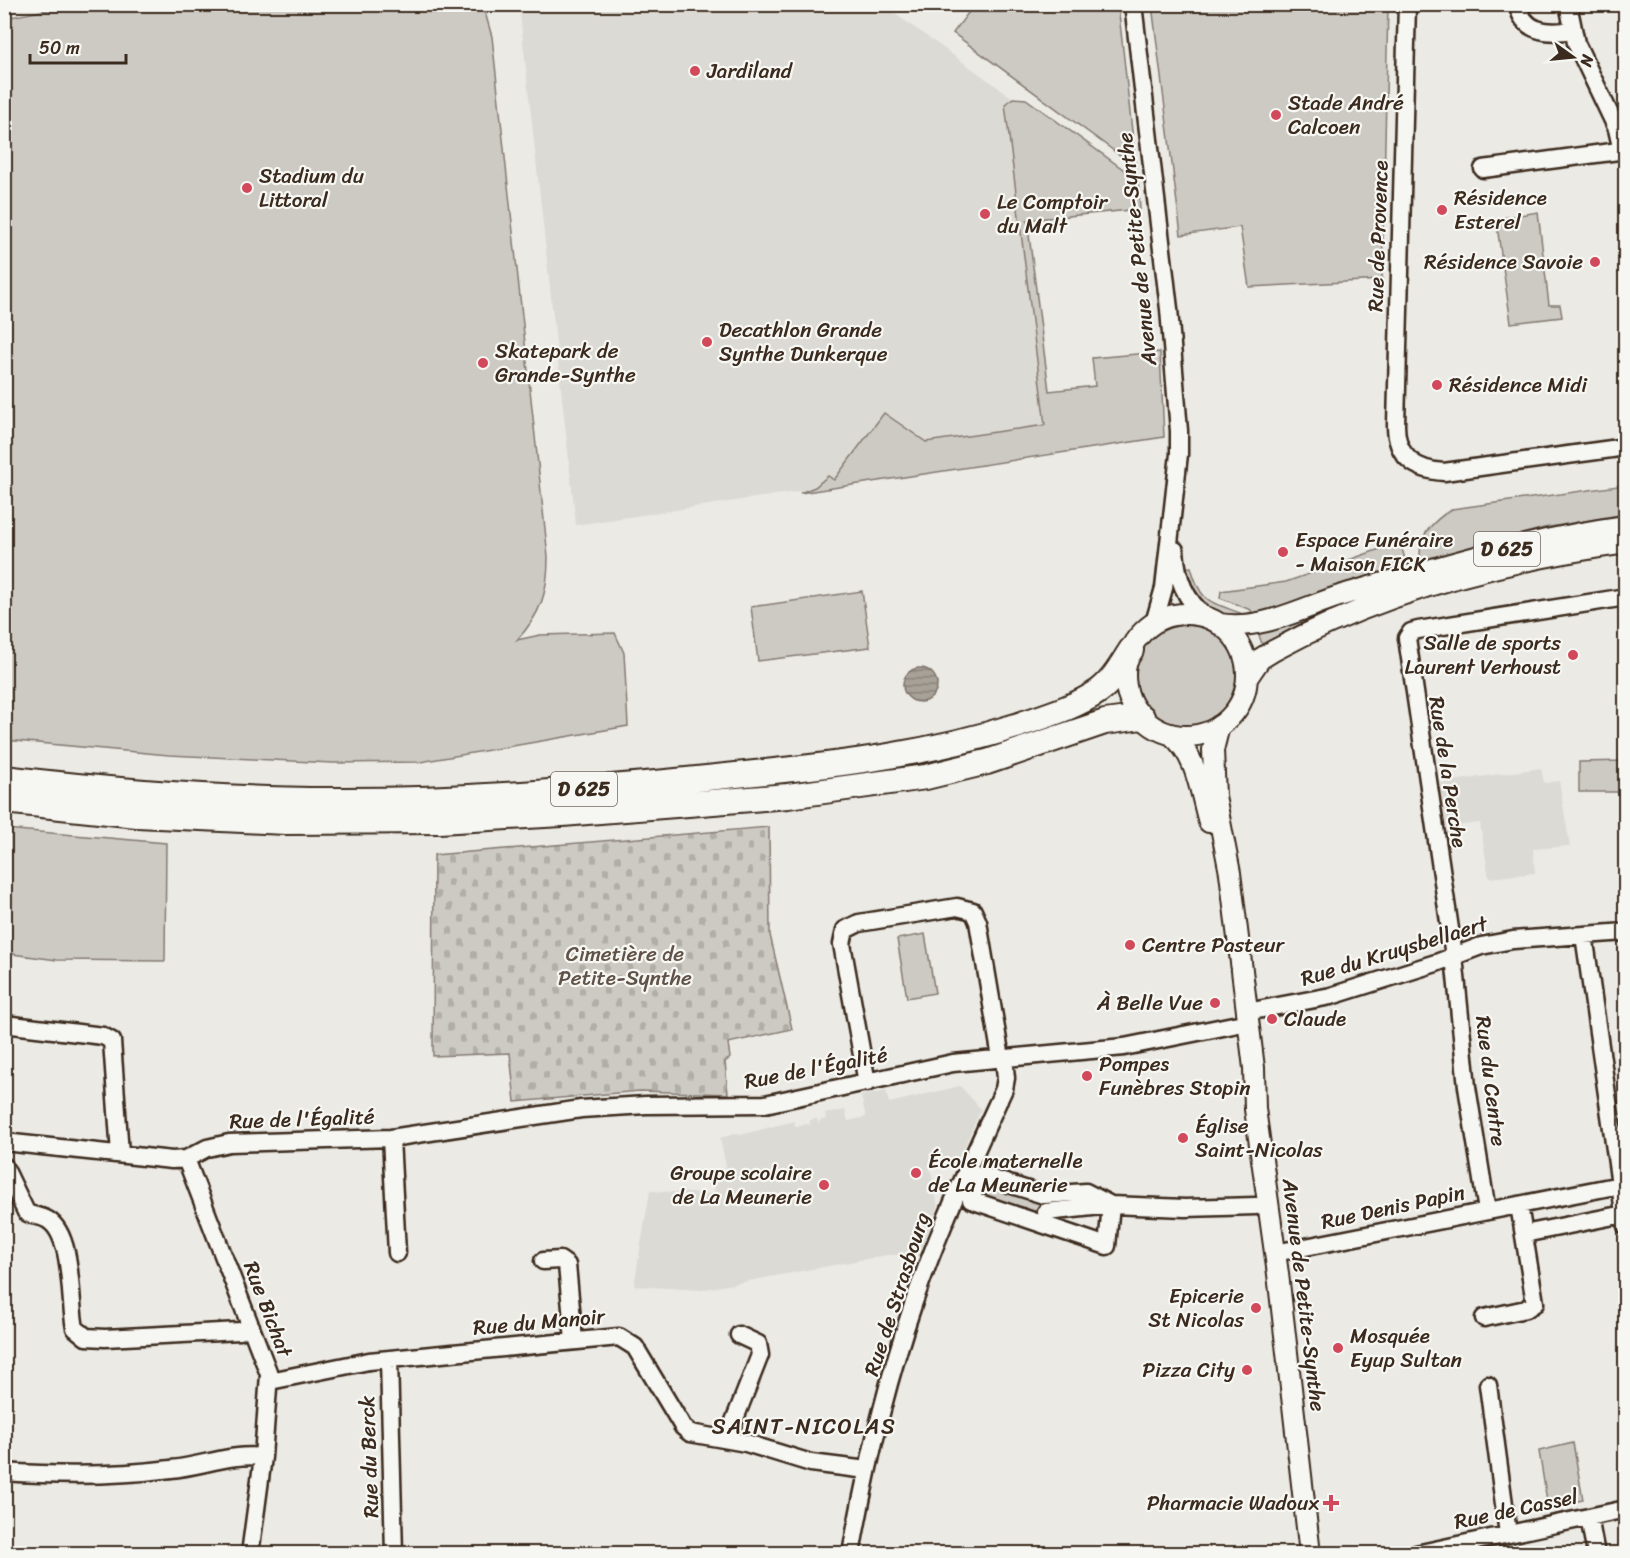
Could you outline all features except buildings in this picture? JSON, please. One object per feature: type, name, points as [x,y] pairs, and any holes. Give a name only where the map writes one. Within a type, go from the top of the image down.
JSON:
[{"type":"highway","name":"D 625","points":[[4,777],[183,795],[357,800],[532,793],[823,766],[904,755],[956,744],[1048,715],[1101,689],[1116,673],[1131,650]]},
{"type":"highway","name":"D 625","points":[[4,801],[154,816],[295,822],[438,821],[562,814],[782,797],[918,779],[987,762],[1113,720],[1142,717]]},
{"type":"main road","name":"D 625","points":[[1213,621],[1241,626],[1263,623],[1350,593],[1510,548],[1626,526]]},
{"type":"main road","name":"D 625","points":[[1247,678],[1260,660],[1280,647],[1392,597],[1514,563],[1626,543]]},
{"type":"main road","points":[[1178,615],[1213,621],[1231,633],[1241,649],[1247,678],[1238,707],[1220,726],[1199,735],[1172,735],[1156,728],[1142,717],[1133,705],[1126,685],[1126,670],[1131,650],[1142,633],[1154,623],[1178,615]]},
{"type":"main road","name":"Avenue de Petite-Synthe","points":[[1220,726],[1213,745],[1214,778],[1248,1017],[1255,1109],[1275,1253],[1310,1554]]},
{"type":"main road","name":"Avenue de Petite-Synthe","points":[[1172,735],[1191,759],[1233,900]]},
{"type":"street","name":"Avenue de Petite-Synthe","points":[[1133,4],[1177,388],[1179,454],[1176,489],[1163,594],[1154,623]]},
{"type":"street","name":"Rue de Provence","points":[[1407,4],[1396,425],[1398,446],[1412,463],[1429,470],[1451,472],[1626,447]]},
{"type":"street","points":[[1518,4],[1524,19],[1534,29],[1550,33],[1572,30]]},
{"type":"street","points":[[1483,169],[1624,150],[1617,129],[1572,30],[1568,4]]},
{"type":"street","name":"Avenue de Petite-Synthe","points":[[1176,489],[1178,572],[1189,599],[1213,621]]},
{"type":"street","name":"Rue de la Perche","points":[[1454,956],[1411,679],[1408,635],[1418,630],[1626,597]]},
{"type":"street","name":"Rue de Strasbourg","points":[[851,1554],[867,1470],[912,1308],[969,1184],[1004,1089],[1006,1075],[978,922],[974,911],[957,907],[859,923],[845,930],[842,944],[867,1083]]},
{"type":"street","name":"Rue du Kruysbellaert","points":[[1248,1017],[1331,996],[1473,948],[1505,941],[1626,932]]},
{"type":"street","points":[[1524,1234],[1625,1222],[1584,934]]},
{"type":"street","name":"Rue du Centre","points":[[1454,956],[1467,1086],[1487,1211]]},
{"type":"street","name":"Rue de l'Égalité","points":[[4,1142],[172,1161],[186,1159],[207,1148],[229,1143],[391,1138],[581,1109],[646,1105],[765,1104],[938,1066],[1124,1047],[1248,1017]]},
{"type":"street","points":[[4,1024],[103,1036],[110,1039],[115,1049],[120,1154]]},
{"type":"street","name":"Rue de l'Égalité","points":[[391,1138],[397,1253]]},
{"type":"street","name":"Rue Bichat","points":[[186,1159],[252,1326],[268,1369],[270,1381],[250,1554]]},
{"type":"street","points":[[4,1166],[26,1212],[46,1219],[56,1231],[69,1262],[74,1321],[82,1335],[92,1338],[120,1338],[240,1331],[252,1326]]},
{"type":"street","points":[[1111,1205],[1107,1246],[1046,1211],[980,1175],[969,1184],[971,1200],[1046,1211],[1086,1192],[1111,1205],[1185,1208],[1256,1206]]},
{"type":"street","name":"Rue Denis Papin","points":[[1275,1253],[1620,1185]]},
{"type":"street","points":[[1484,1318],[1526,1310],[1535,1303],[1519,1205]]},
{"type":"street","points":[[543,1261],[560,1260],[567,1265],[574,1341]]},
{"type":"street","points":[[727,1439],[760,1355],[758,1344],[740,1335]]},
{"type":"street","name":"Rue du Manoir","points":[[270,1381],[351,1363],[614,1337],[628,1341],[638,1351],[686,1431],[700,1436],[727,1439],[806,1462],[867,1470]]},
{"type":"street","name":"Rue du Berck","points":[[389,1359],[394,1554]]},
{"type":"street","points":[[1488,1385],[1508,1534]]},
{"type":"street","points":[[4,1472],[61,1475],[121,1474],[184,1468],[240,1456],[263,1457]]},
{"type":"street","name":"Rue de Cassel","points":[[1416,1554],[1626,1509]]},
{"type":"street","points":[[1589,1517],[1596,1554]]},
{"type":"shaded area","points":[[519,5],[883,5],[1013,98],[1058,452],[576,525]]},
{"type":"shaded area","points":[[920,668],[932,673],[937,685],[932,697],[920,702],[908,697],[903,685],[908,673]]},
{"type":"shaded area","points":[[1541,768],[1544,783],[1559,781],[1570,846],[1533,849],[1535,873],[1489,878],[1480,823],[1446,827],[1439,783]]},
{"type":"shaded area","name":"Groupe scolaire de La Meunerie","points":[[960,1086],[981,1109],[959,1159],[930,1166],[938,1207],[919,1255],[887,1255],[701,1290],[634,1286],[650,1191],[714,1194],[715,1179],[728,1176],[720,1138],[794,1121],[795,1126],[809,1124],[810,1127],[810,1120],[817,1119],[819,1125],[819,1121],[826,1119],[825,1114],[845,1110],[848,1121],[866,1117],[861,1096],[886,1091],[889,1103]]},
{"type":"green space","name":"Stadium du Littoral","points":[[73,5],[483,5],[492,37],[548,557],[545,592],[532,621],[517,640],[540,635],[615,633],[624,653],[628,726],[420,762],[333,763],[169,755],[5,740],[5,18]]},
{"type":"green space","points":[[974,5],[1118,5],[1136,167],[953,33]]},
{"type":"green space","name":"Stade André Calcoen","points":[[1152,5],[1388,5],[1382,280],[1249,287],[1240,227],[1181,235]]},
{"type":"green space","points":[[1013,98],[1026,99],[1138,180],[1140,209],[1027,220],[1049,391],[1095,386],[1092,358],[1160,352],[1164,437],[800,493],[815,487],[828,476],[834,480],[884,413],[926,442],[1045,425],[1005,104]]},
{"type":"green space","points":[[1538,212],[1549,305],[1560,305],[1562,317],[1511,323],[1496,219]]},
{"type":"green space","points":[[1625,485],[1625,514],[1544,528],[1421,561],[1421,544],[1428,530],[1452,509]]},
{"type":"green space","points":[[1400,542],[1407,566],[1252,617],[1251,610],[1220,598],[1221,591],[1286,582]]},
{"type":"green space","points":[[1191,567],[1199,588],[1208,600],[1243,614],[1244,619],[1224,617],[1202,607],[1182,568]]},
{"type":"green space","points":[[1394,585],[1263,647],[1258,632]]},
{"type":"green space","points":[[862,591],[870,647],[758,661],[751,607]]},
{"type":"green space","points":[[1186,625],[1214,633],[1228,647],[1236,675],[1228,703],[1214,717],[1186,725],[1158,717],[1144,703],[1136,675],[1144,647],[1158,633]]},
{"type":"green space","points":[[1625,761],[1625,792],[1579,792],[1579,762]]},
{"type":"green space","name":"Cimetière de Petite-Synthe","points":[[769,827],[770,935],[792,1029],[728,1043],[730,1058],[725,1062],[728,1094],[640,1091],[515,1102],[510,1053],[433,1056],[434,855]]},
{"type":"green space","points":[[5,829],[166,843],[165,961],[57,960],[5,953]]},
{"type":"green space","points":[[925,934],[935,993],[907,998],[897,939]]},
{"type":"green space","points":[[986,1181],[1040,1199],[1043,1220],[980,1199]]},
{"type":"green space","points":[[1573,1443],[1583,1500],[1548,1507],[1539,1451]]},
{"type":"place","name":"Jardiland","points":[[695,71]]},
{"type":"place","name":"Stade André Calcoen","points":[[1276,115]]},
{"type":"place","name":"Stadium du Littoral","points":[[247,188]]},
{"type":"place","name":"Résidence Esterel","points":[[1442,210]]},
{"type":"place","name":"Le Comptoir du Malt","points":[[985,214]]},
{"type":"place","name":"Résidence Savoie","points":[[1595,262]]},
{"type":"place","name":"Decathlon Grande Synthe Dunkerque","points":[[707,342]]},
{"type":"place","name":"Skatepark de Grande-Synthe","points":[[483,363]]},
{"type":"place","name":"Résidence Midi","points":[[1437,385]]},
{"type":"place","name":"Espace Funéraire - Maison FICK","points":[[1283,552]]},
{"type":"place","name":"Salle de sports Laurent Verhoust","points":[[1573,655]]},
{"type":"place","name":"Centre Pasteur","points":[[1130,945]]},
{"type":"place","name":"À Belle Vue","points":[[1215,1003]]},
{"type":"place","name":"Claude","points":[[1272,1019]]},
{"type":"place","name":"Pompes Funèbres Stopin","points":[[1087,1076]]},
{"type":"place","name":"Église Saint-Nicolas","points":[[1183,1138]]},
{"type":"place","name":"École maternelle de La Meunerie","points":[[916,1173]]},
{"type":"place","name":"Groupe scolaire de La Meunerie","points":[[824,1185]]},
{"type":"place","name":"Epicerie St Nicolas","points":[[1256,1308]]},
{"type":"place","name":"Mosquée Eyup Sultan","points":[[1338,1348]]},
{"type":"place","name":"Pizza City","points":[[1247,1370]]},
{"type":"place","name":"Pharmacie Wadoux","points":[[1331,1503]]},
{"type":"district","name":"SAINT-NICOLAS","points":[[804,1426]]}]
